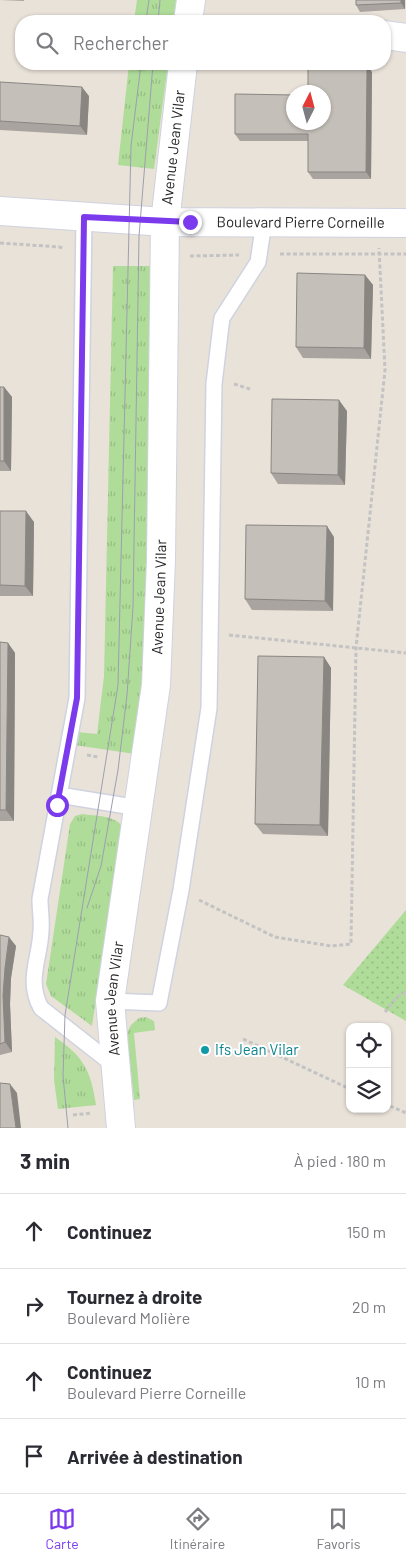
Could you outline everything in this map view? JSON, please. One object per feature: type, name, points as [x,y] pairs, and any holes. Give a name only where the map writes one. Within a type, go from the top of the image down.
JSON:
[{"type":"main road","points":[[189,15],[191,0]]},
{"type":"main road","points":[[391,36],[406,38]]},
{"type":"main road","name":"Avenue Jean Vilar","points":[[120,1128],[110,1001],[156,685],[161,560],[165,222],[182,70]]},
{"type":"main road","name":"Boulevard Pierre Corneille","points":[[0,212],[165,222],[406,223]]},
{"type":"lane","points":[[84,217],[77,698],[40,899],[41,931],[33,982],[35,996],[41,1008],[115,1066]]},
{"type":"lane","points":[[110,1001],[159,1003],[181,890],[209,708],[214,384],[222,318],[258,262],[264,222]]},
{"type":"lane","points":[[59,795],[139,808]]},
{"type":"path","points":[[181,890],[275,937],[331,946],[351,944],[356,648],[385,370],[380,255],[376,222]]},
{"type":"path","points":[[0,243],[60,247],[67,251]]},
{"type":"path","points":[[188,256],[406,254]]},
{"type":"path","points":[[209,633],[406,653]]},
{"type":"path","points":[[385,1012],[397,997],[406,992]]},
{"type":"path","points":[[243,1039],[346,1087]]},
{"type":"path","points":[[391,1106],[406,1113]]},
{"type":"path","points":[[73,1116],[96,1113]]},
{"type":"green space","points":[[137,0],[176,0],[175,15],[135,15]]},
{"type":"green space","points":[[128,70],[167,70],[154,169],[118,165]]},
{"type":"green space","points":[[113,266],[152,266],[145,635],[135,754],[74,745],[77,732],[97,734],[104,676]]},
{"type":"green space","points":[[82,814],[111,818],[123,828],[92,1026],[51,996],[46,984],[70,824],[75,816]]},
{"type":"green space","points":[[406,910],[406,1021],[343,985]]},
{"type":"green space","points":[[146,1017],[154,1021],[155,1030],[134,1033],[140,1099],[134,1100],[127,1033],[131,1025],[139,1018]]},
{"type":"green space","points":[[55,1037],[73,1051],[84,1066],[92,1083],[96,1105],[58,1109],[54,1080]]},
{"type":"building","points":[[356,0],[401,0],[401,3],[356,5]]},
{"type":"building","points":[[308,70],[367,70],[366,172],[308,172],[308,134],[235,134],[235,94],[286,95],[286,130],[331,130],[331,85],[308,85]]},
{"type":"building","points":[[0,82],[82,87],[80,126],[0,121]]},
{"type":"building","points":[[297,273],[365,275],[364,348],[296,347]]},
{"type":"building","points":[[0,387],[4,387],[4,461],[0,461]]},
{"type":"building","points":[[272,399],[339,400],[338,475],[271,473]]},
{"type":"building","points":[[0,511],[26,511],[25,586],[0,585]]},
{"type":"building","points":[[246,525],[327,526],[325,601],[245,599]]},
{"type":"building","points":[[0,642],[8,643],[6,810],[0,810]]},
{"type":"building","points":[[258,656],[324,657],[320,825],[255,824]]},
{"type":"building","points":[[0,935],[9,937],[3,995],[5,1042],[0,1044]]},
{"type":"building","points":[[0,1083],[10,1084],[16,1128],[0,1128]]},
{"type":"tram line","points":[[147,15],[149,0]]},
{"type":"tram line","points":[[159,15],[160,0]]},
{"type":"tram line","points":[[68,1128],[63,1076],[65,1015],[118,685],[131,146],[140,70]]},
{"type":"tram line","points":[[87,908],[101,866],[118,770],[127,695],[133,607],[139,236],[153,70]]},
{"type":"place","name":"Ifs Jean Vilar","points":[[205,1050]]},
{"type":"route","points":[[57,805],[77,698],[84,217],[190,222]]}]
